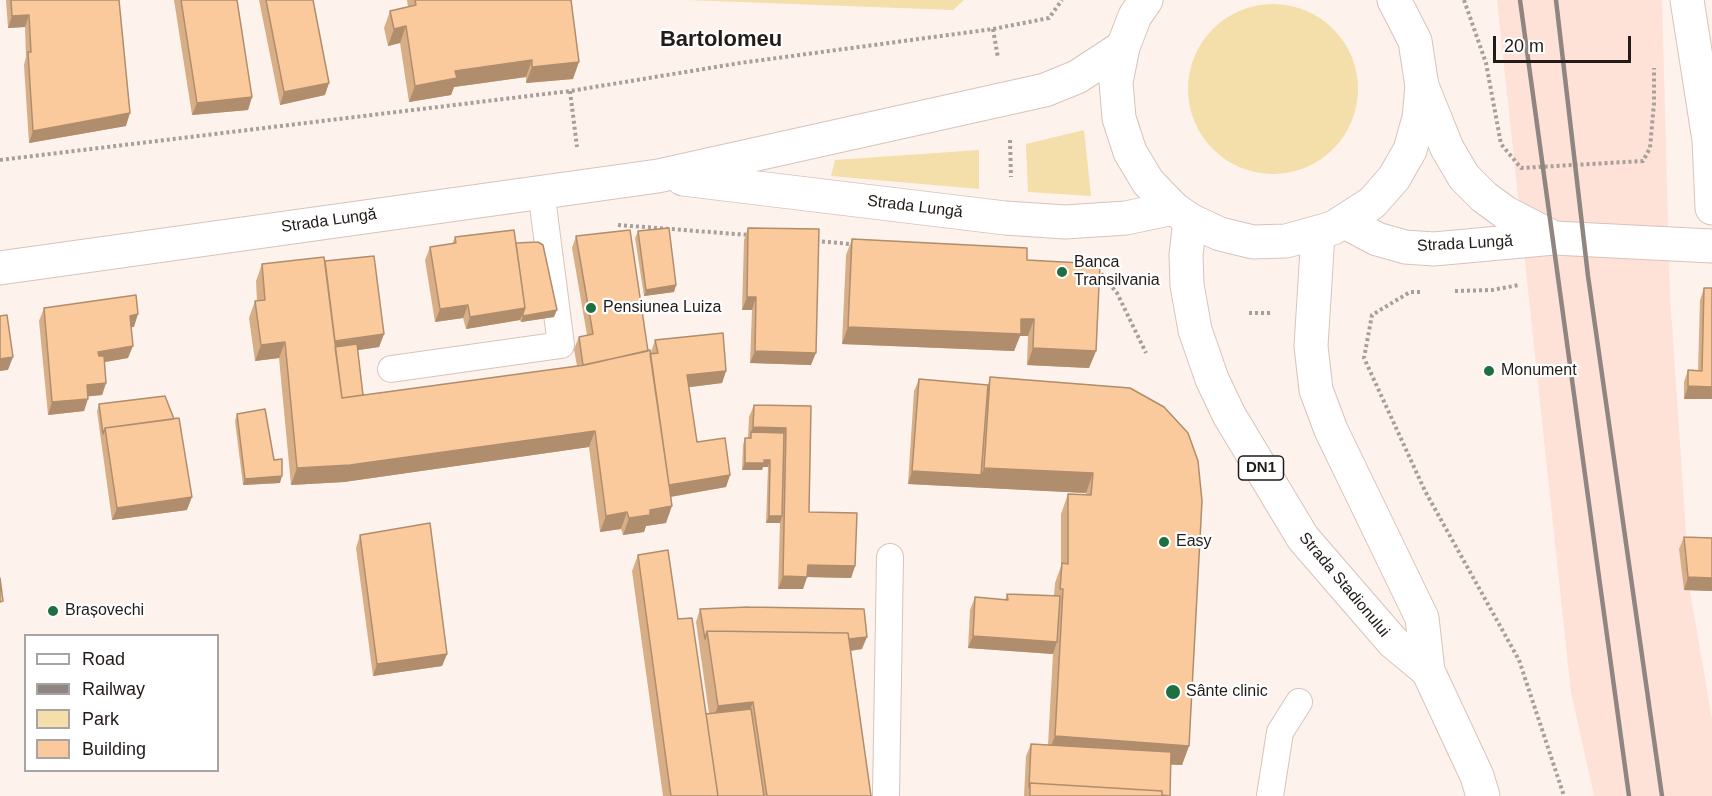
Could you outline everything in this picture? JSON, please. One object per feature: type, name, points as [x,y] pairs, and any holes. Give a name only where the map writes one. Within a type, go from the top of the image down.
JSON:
[{"type":"main road","points":[[1139,5],[1123,47],[1116,82],[1119,118],[1130,152],[1148,182],[1181,214],[1220,234],[1253,242],[1286,241],[1332,228],[1372,202],[1410,150],[1419,118],[1422,86],[1415,41],[1394,0]]},
{"type":"main road","points":[[1687,0],[1708,140],[1712,208]]},
{"type":"main road","name":"Strada Lungă","points":[[0,268],[541,190],[658,176],[1045,90],[1077,77],[1123,47]]},
{"type":"main road","name":"Strada Lungă","points":[[1422,86],[1447,148],[1464,177],[1484,197],[1506,213],[1554,238]]},
{"type":"main road","name":"Strada Lungă","points":[[658,176],[1005,218],[1065,222],[1181,214]]},
{"type":"main road","name":"Strada Stadionului","points":[[1181,214],[1195,330],[1212,379],[1229,415],[1303,538],[1393,642],[1428,671]]},
{"type":"main road","name":"Strada Lungă","points":[[1332,228],[1405,247],[1434,249],[1554,238],[1712,246]]},
{"type":"main road","name":"Strada Stadionului","points":[[1332,228],[1311,346],[1316,390],[1330,430],[1422,618],[1428,671],[1477,776],[1483,796]]},
{"type":"lane","points":[[391,369],[561,345],[541,190]]},
{"type":"lane","points":[[886,796],[890,557]]},
{"type":"lane","points":[[1270,796],[1280,732],[1299,702]]},
{"type":"path","points":[[0,160],[570,91],[740,63],[993,29],[1049,18],[1062,0]]},
{"type":"path","points":[[1464,0],[1486,63],[1501,144],[1521,168],[1643,161],[1650,148],[1654,103],[1654,61]]},
{"type":"path","points":[[1089,270],[1100,272],[1117,293],[1146,353]]},
{"type":"path","points":[[1451,291],[1492,290],[1526,284]]},
{"type":"path","points":[[1430,292],[1410,292],[1372,315],[1364,358],[1425,491],[1519,660],[1564,796]]},
{"type":"shaded area","points":[[1497,0],[1662,0],[1670,295],[1690,591],[1712,719],[1712,796],[1594,796],[1571,693]]},
{"type":"green space","points":[[687,0],[964,0],[953,10]]},
{"type":"green space","points":[[1273,4],[1305,11],[1320,18],[1333,29],[1344,42],[1351,57],[1358,89],[1351,121],[1344,136],[1333,149],[1320,160],[1305,167],[1273,174],[1241,167],[1226,160],[1213,149],[1202,136],[1195,121],[1188,89],[1195,57],[1202,42],[1213,29],[1226,18],[1241,11]]},
{"type":"green space","points":[[1084,130],[1091,196],[1028,192],[1026,144]]},
{"type":"green space","points":[[979,150],[979,189],[831,176],[835,160]]},
{"type":"building","points":[[11,0],[119,0],[130,113],[33,131],[28,52],[31,52],[29,15],[12,16]]},
{"type":"building","points":[[181,0],[237,0],[252,97],[197,103]]},
{"type":"building","points":[[266,0],[313,0],[329,83],[284,92]]},
{"type":"building","points":[[415,0],[571,0],[579,62],[532,67],[532,60],[455,71],[457,78],[415,86],[406,26],[394,29],[390,11],[416,5]]},
{"type":"building","points":[[669,228],[676,285],[646,290],[638,231]]},
{"type":"building","points":[[748,228],[819,229],[816,353],[755,351],[756,297],[747,297]]},
{"type":"building","points":[[514,230],[525,308],[470,317],[468,305],[440,309],[430,247],[456,243],[455,237]]},
{"type":"building","points":[[630,230],[648,351],[583,365],[579,337],[593,334],[576,236]]},
{"type":"building","points":[[852,239],[1027,248],[1027,260],[1100,264],[1096,351],[1033,348],[1034,319],[1021,319],[1021,334],[848,327]]},
{"type":"building","points":[[538,242],[543,245],[557,310],[523,316],[525,308],[516,243]]},
{"type":"building","points":[[374,256],[384,334],[335,341],[325,261]]},
{"type":"building","points":[[324,257],[342,398],[585,365],[650,350],[672,506],[650,510],[650,515],[629,518],[627,512],[606,516],[595,431],[350,465],[297,468],[285,342],[261,345],[255,301],[265,300],[262,264]]},
{"type":"building","points":[[1704,288],[1712,288],[1712,387],[1688,386],[1688,370],[1702,371]]},
{"type":"building","points":[[136,295],[138,314],[130,316],[133,346],[98,352],[99,356],[104,356],[106,383],[87,385],[88,399],[52,402],[44,308]]},
{"type":"building","points":[[7,315],[13,357],[0,359],[0,316]]},
{"type":"building","points":[[723,333],[726,371],[687,375],[697,442],[725,438],[730,475],[669,485],[650,354],[658,353],[655,340]]},
{"type":"building","points":[[357,344],[363,395],[342,398],[335,347]]},
{"type":"building","points":[[990,377],[1130,388],[1164,407],[1188,433],[1198,461],[1202,501],[1189,746],[1055,736],[1063,589],[1060,589],[1062,563],[1068,564],[1068,494],[1091,495],[1093,473],[984,468]]},
{"type":"building","points":[[919,379],[988,385],[981,475],[912,471]]},
{"type":"building","points":[[165,396],[174,419],[105,428],[103,434],[99,404]]},
{"type":"building","points":[[754,405],[811,406],[809,512],[857,513],[855,566],[808,565],[807,577],[783,576],[786,428],[753,427]]},
{"type":"building","points":[[265,409],[274,460],[282,459],[282,476],[245,479],[237,414]]},
{"type":"building","points":[[179,418],[192,497],[117,508],[105,428]]},
{"type":"building","points":[[751,432],[784,433],[782,516],[769,516],[770,460],[764,460],[764,463],[745,463],[745,438],[751,438]]},
{"type":"building","points":[[430,523],[447,654],[377,664],[360,535]]},
{"type":"building","points":[[1684,537],[1712,538],[1712,578],[1688,577]]},
{"type":"building","points":[[668,550],[678,619],[692,618],[718,796],[671,796],[638,555]]},
{"type":"building","points":[[0,578],[3,601],[0,602]]},
{"type":"building","points":[[1007,594],[1060,596],[1057,642],[973,636],[975,597],[1008,600]]},
{"type":"building","points":[[748,607],[864,609],[867,637],[849,639],[848,633],[707,631],[705,639],[700,609]]},
{"type":"building","points":[[707,631],[848,633],[871,796],[767,796],[753,702],[718,706]]},
{"type":"building","points":[[751,709],[764,796],[718,796],[706,714]]},
{"type":"building","points":[[1031,744],[1171,752],[1170,796],[1162,795],[1162,791],[1030,783],[1029,787]]},
{"type":"building","points":[[1030,783],[1162,791],[1162,796],[1030,796]]},
{"type":"railway","points":[[1520,0],[1629,796]]},
{"type":"railway","points":[[1556,0],[1588,276],[1662,796]]},
{"type":"place","name":"Banca Transilvania","points":[[1062,272]]},
{"type":"place","name":"Pensiunea Luiza","points":[[591,308]]},
{"type":"place","name":"Monument","points":[[1489,371]]},
{"type":"place","name":"Easy","points":[[1164,542]]},
{"type":"place","name":"Brașovechi","points":[[53,611]]},
{"type":"place","name":"Sânte clinic","points":[[1173,692]]},
{"type":"district","name":"Bartolomeu","points":[[721,40]]}]
